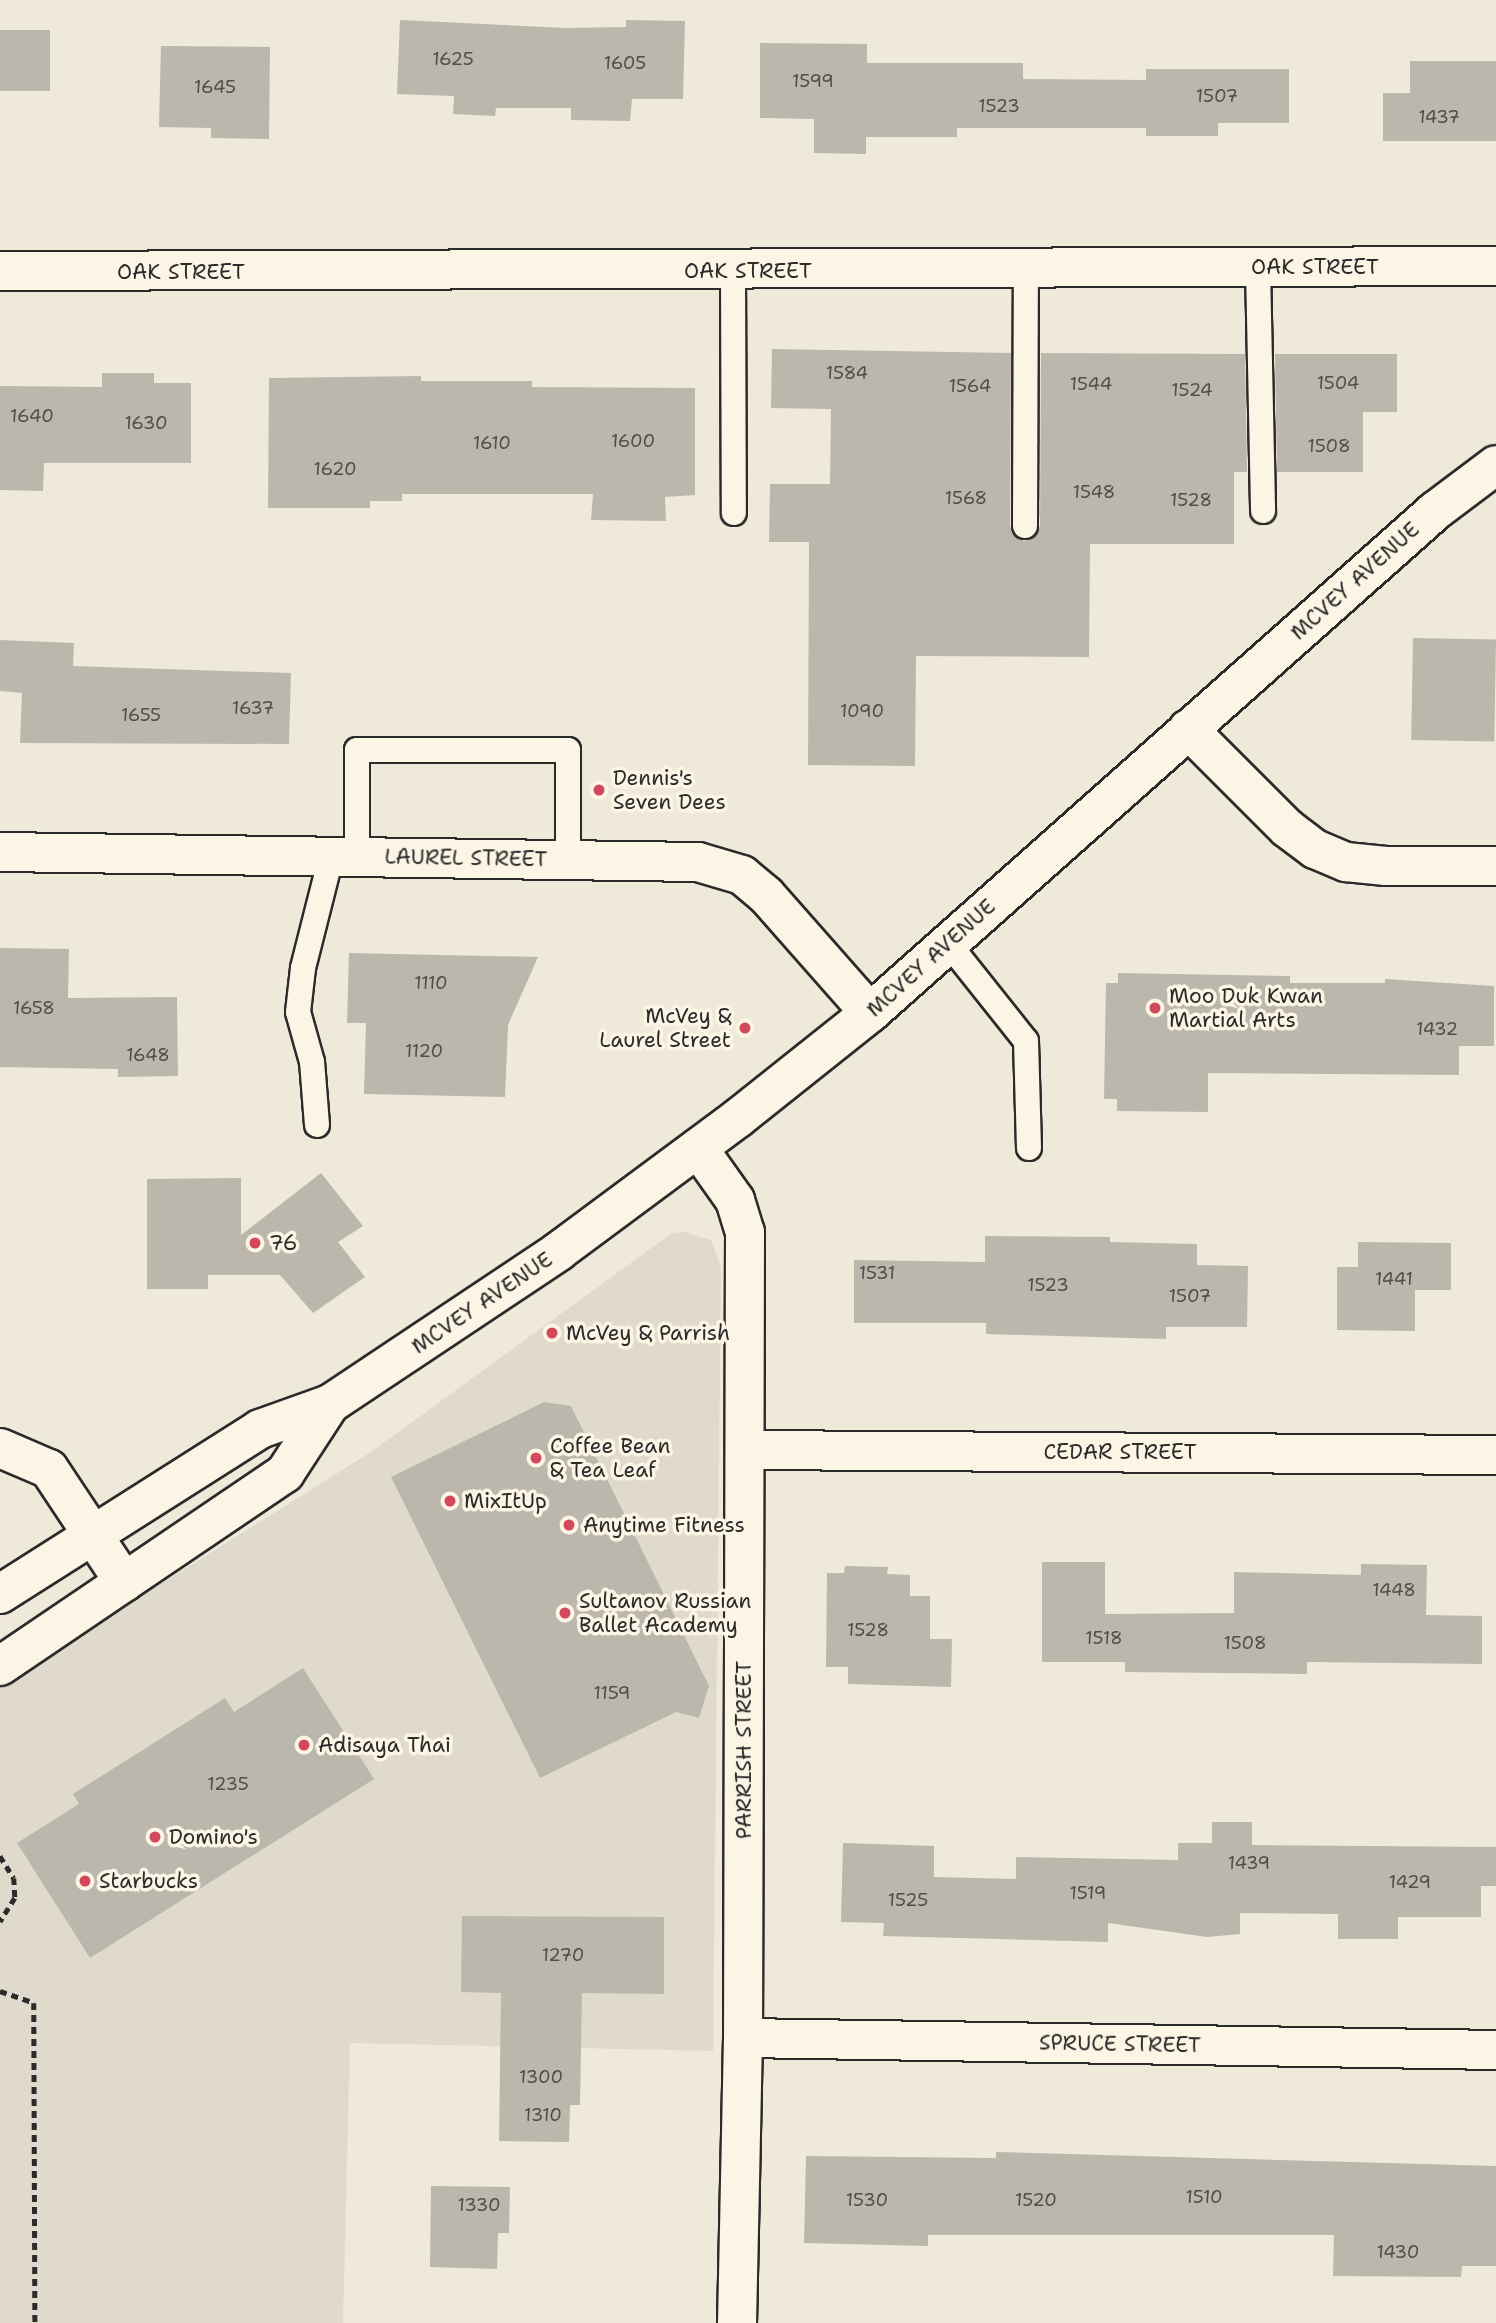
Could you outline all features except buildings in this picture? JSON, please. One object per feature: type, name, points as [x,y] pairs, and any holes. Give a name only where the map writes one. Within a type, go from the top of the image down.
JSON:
[{"type":"street","name":"OAK STREET","points":[[0,271],[733,271],[1496,266]]},
{"type":"street","name":"MCVEY AVENUE","points":[[0,1594],[260,1429],[330,1404],[559,1251],[698,1148],[870,1013],[1435,511],[1496,466]]},
{"type":"street","points":[[1188,729],[1287,828],[1315,849],[1346,862],[1385,866],[1496,866]]},
{"type":"street","name":"LAUREL STREET","points":[[0,852],[698,862],[742,875],[766,895],[870,1013]]},
{"type":"street","name":"PARRISH STREET","points":[[698,1148],[735,1200],[745,1233],[743,2038],[737,2323]]},
{"type":"street","name":"MCVEY AVENUE","points":[[0,1666],[285,1473],[330,1404]]},
{"type":"street","points":[[0,1448],[49,1469],[124,1582]]},
{"type":"street","name":"CEDAR STREET","points":[[745,1450],[1496,1455]]},
{"type":"street","name":"SPRUCE STREET","points":[[743,2038],[1496,2050]]},
{"type":"lane","points":[[1258,268],[1264,511]]},
{"type":"lane","points":[[1025,526],[1026,269]]},
{"type":"lane","points":[[733,271],[734,513]]},
{"type":"lane","points":[[317,1125],[312,1062],[298,1012],[303,968],[344,857],[357,750],[568,750],[568,860]]},
{"type":"lane","points":[[948,943],[1026,1041],[1029,1148]]},
{"type":"path","points":[[0,1856],[14,1878],[15,1898],[0,1922]]},
{"type":"path","points":[[0,1992],[34,2003],[36,2323]]},
{"type":"shaded area","points":[[685,1232],[711,1240],[721,1267],[713,2051],[350,2043],[343,2323],[0,2323],[0,1685],[371,1452],[672,1233]]},
{"type":"place","name":"Dennis's Seven Dees","points":[[599,790]]},
{"type":"place","name":"Moo Duk Kwan Martial Arts","points":[[1155,1008]]},
{"type":"place","name":"McVey & Laurel Street","points":[[745,1028]]},
{"type":"place","name":"76","points":[[255,1243]]},
{"type":"place","name":"McVey & Parrish","points":[[552,1333]]},
{"type":"place","name":"Coffee Bean & Tea Leaf","points":[[536,1458]]},
{"type":"place","name":"MixItUp","points":[[450,1501]]},
{"type":"place","name":"Anytime Fitness","points":[[569,1525]]},
{"type":"place","name":"Sultanov Russian Ballet Academy","points":[[565,1613]]},
{"type":"place","name":"Adisaya Thai","points":[[304,1745]]},
{"type":"place","name":"Domino's","points":[[155,1837]]},
{"type":"place","name":"Starbucks","points":[[85,1881]]}]
